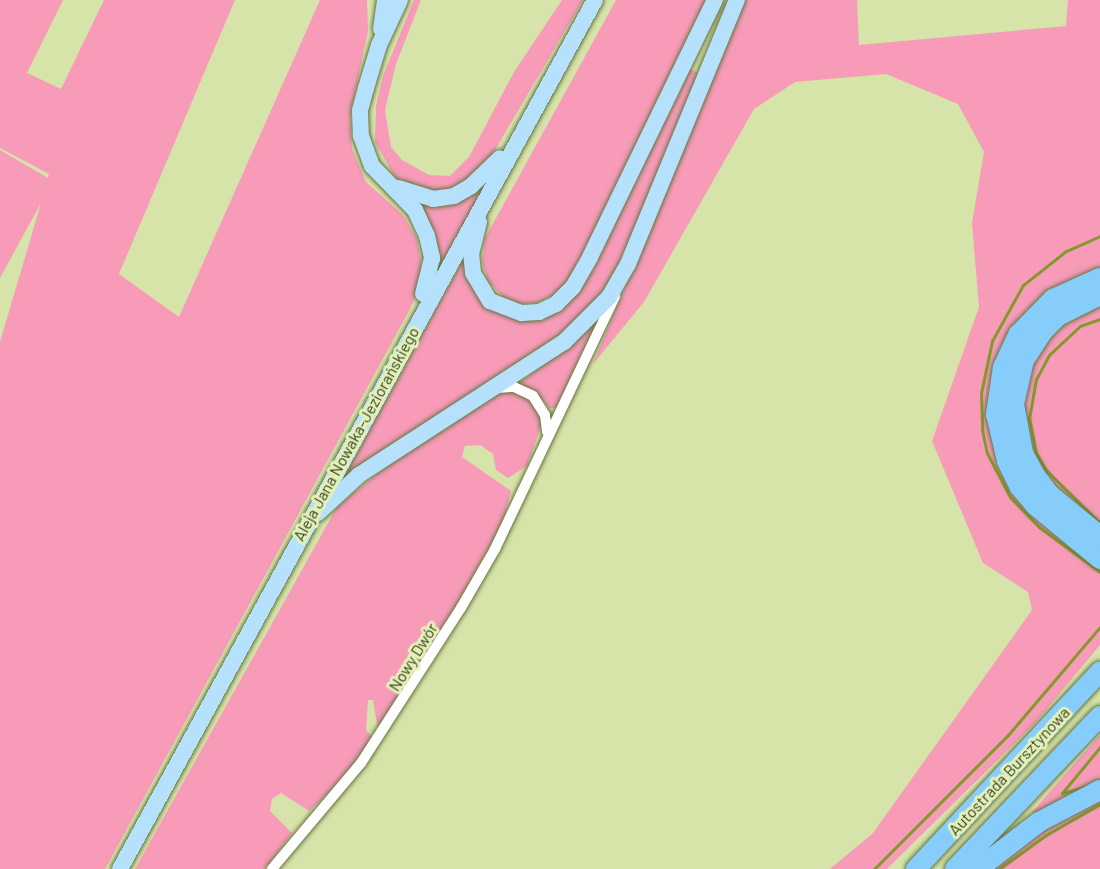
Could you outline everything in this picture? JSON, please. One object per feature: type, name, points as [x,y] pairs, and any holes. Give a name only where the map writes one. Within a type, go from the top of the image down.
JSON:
[{"type":"highway","points":[[1100,278],[1053,299],[1018,335],[1003,367],[996,414],[1007,460],[1019,486],[1036,506],[1100,559]]},
{"type":"highway","points":[[1100,295],[1058,316],[1043,331],[1024,360],[1014,404],[1023,453],[1034,474],[1049,494],[1100,536]]},
{"type":"highway","name":"Autostrada Bursztynowa","points":[[916,869],[1100,672]]},
{"type":"highway","name":"Autostrada Bursztynowa","points":[[956,869],[1100,716]]},
{"type":"highway","points":[[978,869],[1039,822],[1100,790]]},
{"type":"main road","points":[[400,0],[379,45],[363,100],[360,129],[368,159],[415,210],[428,236],[432,258],[430,277],[406,343]]},
{"type":"main road","name":"Aleja Jana Nowaka-Jeziorańskiego","points":[[120,869],[306,524],[595,0]]},
{"type":"main road","points":[[486,195],[471,253],[479,288],[490,301],[522,313],[539,312],[556,304],[573,287],[590,257],[715,0]]},
{"type":"main road","points":[[306,524],[359,475],[495,388],[584,324],[622,277],[736,0]]},
{"type":"main road","points":[[379,45],[383,2]]},
{"type":"main road","points":[[391,186],[433,199],[454,196],[488,171],[518,137]]},
{"type":"street","name":"Nowy Dwór","points":[[272,869],[345,785],[421,674],[495,549],[545,439],[593,347],[622,277]]},
{"type":"street","points":[[495,388],[514,387],[538,400],[547,423],[545,439]]},
{"type":"shaded area","points":[[0,0],[63,0],[27,73],[61,89],[104,0],[235,0],[119,274],[179,317],[320,0],[367,0],[368,31],[350,116],[352,149],[366,182],[403,215],[417,239],[421,261],[421,284],[410,309],[105,869],[0,869],[0,342],[41,203],[0,278],[0,150],[48,178],[49,174],[0,148]]},
{"type":"shaded area","points":[[414,0],[421,0],[396,64],[385,110],[391,147],[402,160],[429,175],[450,176],[469,157],[514,72],[562,0],[583,0],[481,174],[457,190],[436,194],[412,188],[395,177],[375,142],[376,106],[383,76]]},
{"type":"shaded area","points":[[616,0],[709,0],[572,275],[557,293],[538,302],[519,304],[503,297],[488,281],[482,262],[485,238]]},
{"type":"shaded area","points":[[745,0],[857,0],[859,45],[1066,26],[1068,0],[1100,0],[1100,271],[991,394],[1100,567],[1100,645],[1035,723],[887,869],[830,869],[873,833],[1032,610],[1028,592],[983,563],[932,441],[979,307],[972,223],[984,152],[958,104],[886,74],[795,82],[754,109],[644,302],[593,364]]},
{"type":"shaded area","points":[[690,69],[699,73],[614,276],[602,294],[565,331],[350,473],[348,470],[463,260],[470,283],[483,301],[554,311]]},
{"type":"shaded area","points":[[485,188],[438,274],[438,247],[415,201],[436,205],[462,201]]},
{"type":"shaded area","points":[[1100,304],[1100,528],[1051,486],[1034,462],[1021,418],[1028,369],[1040,347],[1070,317]]},
{"type":"shaded area","points":[[598,322],[556,408],[549,408],[535,391],[517,385]]},
{"type":"shaded area","points":[[511,390],[535,403],[542,423],[527,466],[508,478],[496,470],[493,454],[480,445],[465,446],[462,457],[511,491],[503,522],[457,605],[378,730],[373,700],[368,700],[366,730],[373,738],[341,781],[309,811],[281,793],[272,799],[270,811],[292,833],[265,869],[135,869],[337,507],[378,473],[495,394]]},
{"type":"shaded area","points":[[1100,735],[1100,784],[1038,816],[1032,812]]},
{"type":"shaded area","points":[[1100,797],[1100,869],[985,869],[1001,856]]},
{"type":"waterway","points":[[1100,236],[1066,251],[1023,285],[992,341],[981,393],[982,430],[987,453],[1010,497],[1039,527],[1100,572]]},
{"type":"waterway","points":[[1100,319],[1080,326],[1049,355],[1036,379],[1029,417],[1036,453],[1047,471],[1100,523]]},
{"type":"waterway","points":[[874,869],[1008,735],[1100,627]]},
{"type":"waterway","points":[[1087,786],[1062,793],[1100,747]]},
{"type":"waterway","points":[[999,869],[1046,835],[1100,804]]}]
